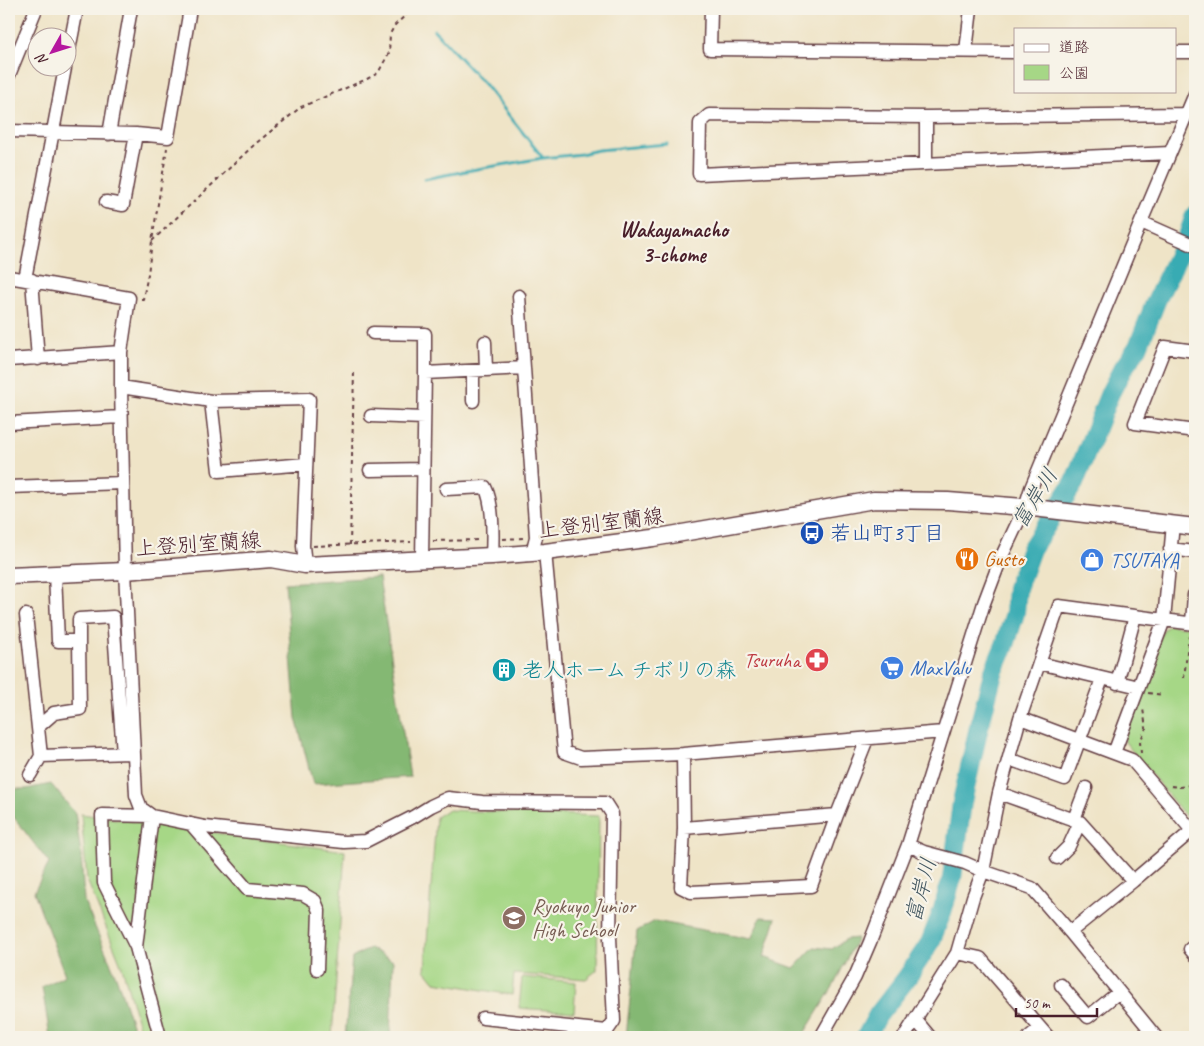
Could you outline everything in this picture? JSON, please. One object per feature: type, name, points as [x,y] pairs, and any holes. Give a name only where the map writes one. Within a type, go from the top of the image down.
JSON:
[{"type":"main road","name":"上登別室蘭線","points":[[9,576],[125,571],[271,559],[305,565],[539,553],[653,538],[874,500],[948,501],[1031,508],[1195,527]]},
{"type":"street","points":[[9,75],[36,9]]},
{"type":"street","points":[[73,28],[77,9]]},
{"type":"street","points":[[109,134],[131,9]]},
{"type":"street","points":[[9,131],[136,134],[168,137],[190,9]]},
{"type":"street","points":[[711,9],[710,49],[1014,52]]},
{"type":"street","points":[[966,51],[971,9]]},
{"type":"street","points":[[1176,52],[1195,52]]},
{"type":"street","points":[[38,358],[29,280],[52,133],[63,78]]},
{"type":"street","points":[[821,1037],[855,977],[870,942],[908,845],[984,603],[1001,558],[1031,508],[1031,488],[1140,222],[1195,94]]},
{"type":"street","points":[[1170,153],[699,174],[700,123],[709,115],[926,117],[1186,114]]},
{"type":"street","points":[[926,117],[926,164]]},
{"type":"street","points":[[106,202],[123,205],[136,134]]},
{"type":"street","points":[[1140,222],[1193,245]]},
{"type":"street","points":[[9,277],[129,298],[121,352],[128,753]]},
{"type":"street","points":[[519,296],[536,537],[564,752],[581,758],[683,754],[943,732]]},
{"type":"street","points":[[372,333],[425,334],[422,559]]},
{"type":"street","points":[[473,401],[485,342]]},
{"type":"street","points":[[1195,351],[1165,347],[1134,423],[1195,431]]},
{"type":"street","points":[[9,360],[121,352]]},
{"type":"street","points":[[425,373],[524,368]]},
{"type":"street","points":[[121,387],[211,401],[309,400],[303,546],[305,565]]},
{"type":"street","points":[[211,401],[219,471],[306,464]]},
{"type":"street","points":[[9,422],[121,416]]},
{"type":"street","points":[[371,416],[424,418]]},
{"type":"street","points":[[370,470],[423,469]]},
{"type":"street","points":[[9,487],[123,483]]},
{"type":"street","points":[[446,488],[485,487],[490,495],[493,539],[492,556]]},
{"type":"street","points":[[1114,753],[1143,692],[1164,620],[1173,524]]},
{"type":"street","points":[[1170,549],[1195,552]]},
{"type":"street","points":[[55,574],[58,641],[79,641]]},
{"type":"street","points":[[904,1037],[957,953],[972,897],[983,870],[999,793],[1020,718],[1059,606],[1164,620],[1192,626],[1195,592]]},
{"type":"street","points":[[26,615],[41,756],[30,775]]},
{"type":"street","points":[[1117,683],[1135,616]]},
{"type":"street","points":[[38,727],[54,713],[80,709],[79,619],[113,617],[128,753],[136,795],[141,808],[152,816]]},
{"type":"street","points":[[1039,663],[1117,683],[1143,692]]},
{"type":"street","points":[[1009,759],[1064,779],[1102,679]]},
{"type":"street","points":[[1020,718],[1132,760],[1194,830],[1070,932]]},
{"type":"street","points":[[683,754],[684,828],[681,887],[691,892],[812,886],[867,738]]},
{"type":"street","points":[[41,756],[128,753]]},
{"type":"street","points":[[1057,858],[1069,846],[1086,788]]},
{"type":"street","points":[[999,793],[1077,820],[1133,881]]},
{"type":"street","points":[[160,1037],[136,947],[104,882],[102,815],[152,816],[191,824],[257,833],[344,842],[366,841],[448,798],[482,802],[605,803],[612,814],[610,937],[614,1021],[607,1034],[483,1018]]},
{"type":"street","points":[[684,828],[837,815]]},
{"type":"street","points":[[136,947],[152,816]]},
{"type":"street","points":[[191,824],[247,889],[303,894],[315,901],[319,911],[317,969]]},
{"type":"street","points":[[908,845],[924,852],[966,863],[1032,888],[1156,1037]]},
{"type":"street","points":[[1195,945],[1190,949],[1195,955]]},
{"type":"street","points":[[957,953],[980,958],[1044,1033],[1029,1037]]},
{"type":"street","points":[[1061,985],[1088,1017],[1119,992]]},
{"type":"street","points":[[915,1020],[930,1037]]},
{"type":"path","points":[[152,241],[255,144],[301,107],[378,72],[388,53],[390,34],[395,25],[409,12],[418,9]]},
{"type":"path","points":[[129,298],[144,299],[168,137]]},
{"type":"path","points":[[350,545],[354,371]]},
{"type":"path","points":[[1184,678],[1192,626]]},
{"type":"path","points":[[1188,643],[1195,644]]},
{"type":"path","points":[[1143,692],[1163,695]]},
{"type":"path","points":[[1141,752],[1140,742],[1146,728],[1143,707]]},
{"type":"path","points":[[1167,785],[1180,787],[1195,784]]},
{"type":"green space","points":[[379,577],[410,777],[313,784],[296,718],[285,583]]},
{"type":"green space","points":[[1170,625],[1195,628],[1195,818],[1193,820],[1187,818],[1125,742],[1124,737],[1163,630]]},
{"type":"green space","points":[[51,784],[75,813],[81,853],[84,901],[116,976],[136,1037],[50,1037],[42,987],[65,975],[34,892],[49,863],[9,811],[9,787],[11,789],[26,789]]},
{"type":"green space","name":"Ryokuyo Junior High School","points":[[447,810],[599,816],[597,970],[586,979],[514,974],[512,995],[435,982],[425,970],[436,817]]},
{"type":"green space","points":[[81,814],[345,851],[332,1037],[142,1037],[122,967],[87,880]]},
{"type":"green space","points":[[761,917],[776,918],[764,957],[794,968],[814,947],[832,949],[846,939],[857,938],[834,985],[802,1037],[626,1037],[637,931],[655,921],[751,939]]},
{"type":"green space","points":[[370,948],[393,961],[390,1037],[345,1037],[352,958]]},
{"type":"green space","points":[[522,977],[576,982],[574,1012],[519,1008]]},
{"type":"waterway","points":[[434,30],[484,84],[543,158]]},
{"type":"waterway","points":[[424,179],[598,150],[667,144]]},
{"type":"waterway","name":"富岸川","points":[[866,1037],[878,1015],[906,979],[930,943],[942,912],[952,878],[962,802],[979,727],[993,673],[1005,645],[1015,613],[1017,588],[1031,549],[1074,483],[1110,393],[1122,370],[1138,347],[1156,301],[1189,233],[1195,215]]},
{"type":"place","name":"若山町3丁目","points":[[812,533]]},
{"type":"place","name":"Gusto","points":[[967,559]]},
{"type":"place","name":"TSUTAYA","points":[[1092,560]]},
{"type":"place","name":"Tsuruha","points":[[817,660]]},
{"type":"place","name":"MaxValu","points":[[892,668]]},
{"type":"place","name":"老人ホーム チボリの森","points":[[504,670]]},
{"type":"place","name":"Ryokuyo Junior High School","points":[[514,918]]},
{"type":"district","name":"Wakayamacho 3-chome","points":[[674,242]]}]
